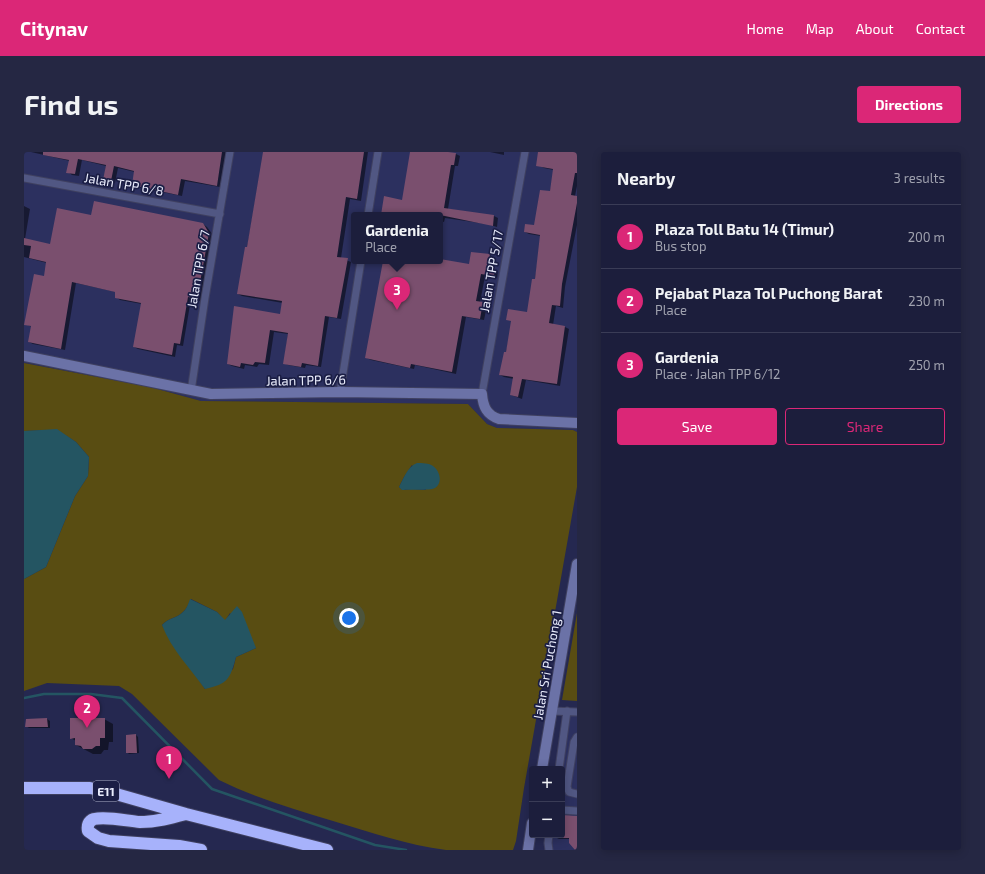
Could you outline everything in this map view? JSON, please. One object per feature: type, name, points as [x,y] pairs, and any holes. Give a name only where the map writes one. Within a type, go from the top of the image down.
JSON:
[{"type":"highway","name":"E11","points":[[24,788],[90,788],[327,850]]},
{"type":"highway","points":[[186,814],[154,821],[140,822],[104,818],[89,822],[87,827],[88,832],[98,838],[109,841],[179,846],[201,850]]},
{"type":"street","name":"Jalan TPP 6/7","points":[[191,391],[230,152]]},
{"type":"street","points":[[368,212],[378,152]]},
{"type":"street","name":"Jalan TPP 5/17","points":[[482,394],[525,152]]},
{"type":"street","name":"Jalan TPP 6/8","points":[[24,178],[220,214]]},
{"type":"street","points":[[340,392],[361,264]]},
{"type":"street","name":"Jalan TPP 6/6","points":[[24,356],[210,394],[340,392],[482,394]]},
{"type":"street","points":[[482,394],[484,407],[488,413],[500,419],[577,423]]},
{"type":"street","name":"Jalan Sri Puchong 1","points":[[543,766],[577,564]]},
{"type":"street","points":[[552,710],[577,712]]},
{"type":"street","points":[[559,766],[567,711]]},
{"type":"street","points":[[577,737],[574,742],[566,792],[577,794]]},
{"type":"street","points":[[565,810],[577,811]]},
{"type":"street","points":[[528,850],[530,838]]},
{"type":"street","points":[[549,838],[549,850]]},
{"type":"shaded area","points":[[24,152],[577,152],[577,432],[573,430],[497,428],[487,424],[468,404],[201,401],[150,387],[24,363]]},
{"type":"shaded area","points":[[24,363],[150,387],[201,401],[468,404],[487,424],[497,428],[573,430],[577,432],[577,487],[516,841],[513,850],[446,850],[403,842],[275,803],[247,792],[219,780],[132,694],[119,686],[47,683],[24,691],[24,579],[46,567],[75,496],[88,476],[89,457],[76,442],[57,430],[24,431]],"holes":[[[412,465],[426,490],[403,490],[399,487]],[[191,599],[217,612],[225,621],[230,613],[256,648],[236,657],[233,669],[205,689],[162,625],[182,613]]]},
{"type":"shaded area","points":[[57,429],[76,442],[89,457],[88,476],[75,496],[46,567],[24,579],[24,431]]},
{"type":"shaded area","points":[[417,463],[425,463],[433,466],[439,474],[439,483],[432,489],[402,490],[399,487],[406,473]]},
{"type":"shaded area","points":[[190,599],[217,612],[225,620],[237,606],[242,612],[256,648],[236,657],[232,671],[227,679],[219,685],[205,689],[170,642],[162,625],[182,613]]},
{"type":"shaded area","points":[[577,613],[577,701],[562,700]]},
{"type":"shaded area","points":[[570,715],[577,715],[577,850],[552,850],[552,838],[565,838],[565,766],[562,766]]},
{"type":"building","points":[[43,152],[222,152],[217,186],[181,179],[178,195],[132,185],[134,171],[114,166],[111,181],[103,180],[106,165],[78,159],[75,174],[66,173],[69,160],[43,155]]},
{"type":"building","points":[[263,152],[364,152],[357,199],[346,197],[337,257],[348,258],[337,318],[325,316],[318,366],[302,363],[301,367],[283,364],[288,333],[270,330],[265,363],[255,362],[253,365],[241,363],[240,367],[227,364],[234,306],[280,314],[282,301],[237,294],[245,247],[247,247]]},
{"type":"building","points":[[410,152],[456,153],[454,165],[451,165],[444,208],[494,215],[493,226],[443,216],[443,212],[381,212],[384,196],[402,200]]},
{"type":"building","points":[[538,152],[577,152],[577,173],[575,173],[571,195],[577,196],[577,203],[562,284],[560,306],[552,305],[549,323],[565,326],[557,384],[522,379],[518,397],[510,395],[513,377],[499,375],[504,352],[506,352],[511,321],[506,320],[508,309],[527,312],[532,279],[535,279],[540,235],[524,232],[525,224],[534,225],[540,190],[550,191],[553,169],[536,166]]},
{"type":"building","points":[[94,201],[203,223],[209,233],[197,299],[188,297],[180,344],[174,343],[172,355],[133,347],[141,303],[115,298],[115,292],[72,282],[61,349],[28,342],[31,326],[24,325],[34,274],[44,276],[46,262],[29,258],[31,246],[24,245],[24,238],[50,244],[57,208],[91,215]]},
{"type":"building","points":[[471,252],[490,254],[488,267],[495,268],[494,276],[481,274],[476,301],[483,302],[480,319],[462,316],[452,372],[411,364],[410,368],[365,358],[382,264],[443,264],[443,260],[469,264]]},
{"type":"building","points":[[47,718],[48,727],[25,727],[26,719]]},
{"type":"building","points":[[70,718],[105,718],[105,738],[100,738],[100,746],[96,746],[92,749],[83,749],[81,746],[75,745],[75,738],[70,739]]},
{"type":"building","points":[[136,734],[137,753],[126,753],[126,735]]},
{"type":"building","points":[[565,815],[577,816],[577,850],[575,850],[569,843],[569,838],[565,838]]},
{"type":"waterway","points":[[24,698],[44,694],[91,694],[122,698],[212,789],[375,845],[406,850]]},
{"type":"place","name":"Gardenia","points":[[397,310]]},
{"type":"place","name":"Pejabat Plaza Tol Puchong Barat","points":[[87,728]]},
{"type":"place","name":"Plaza Toll Batu 14 (Timur)","points":[[169,779]]}]
